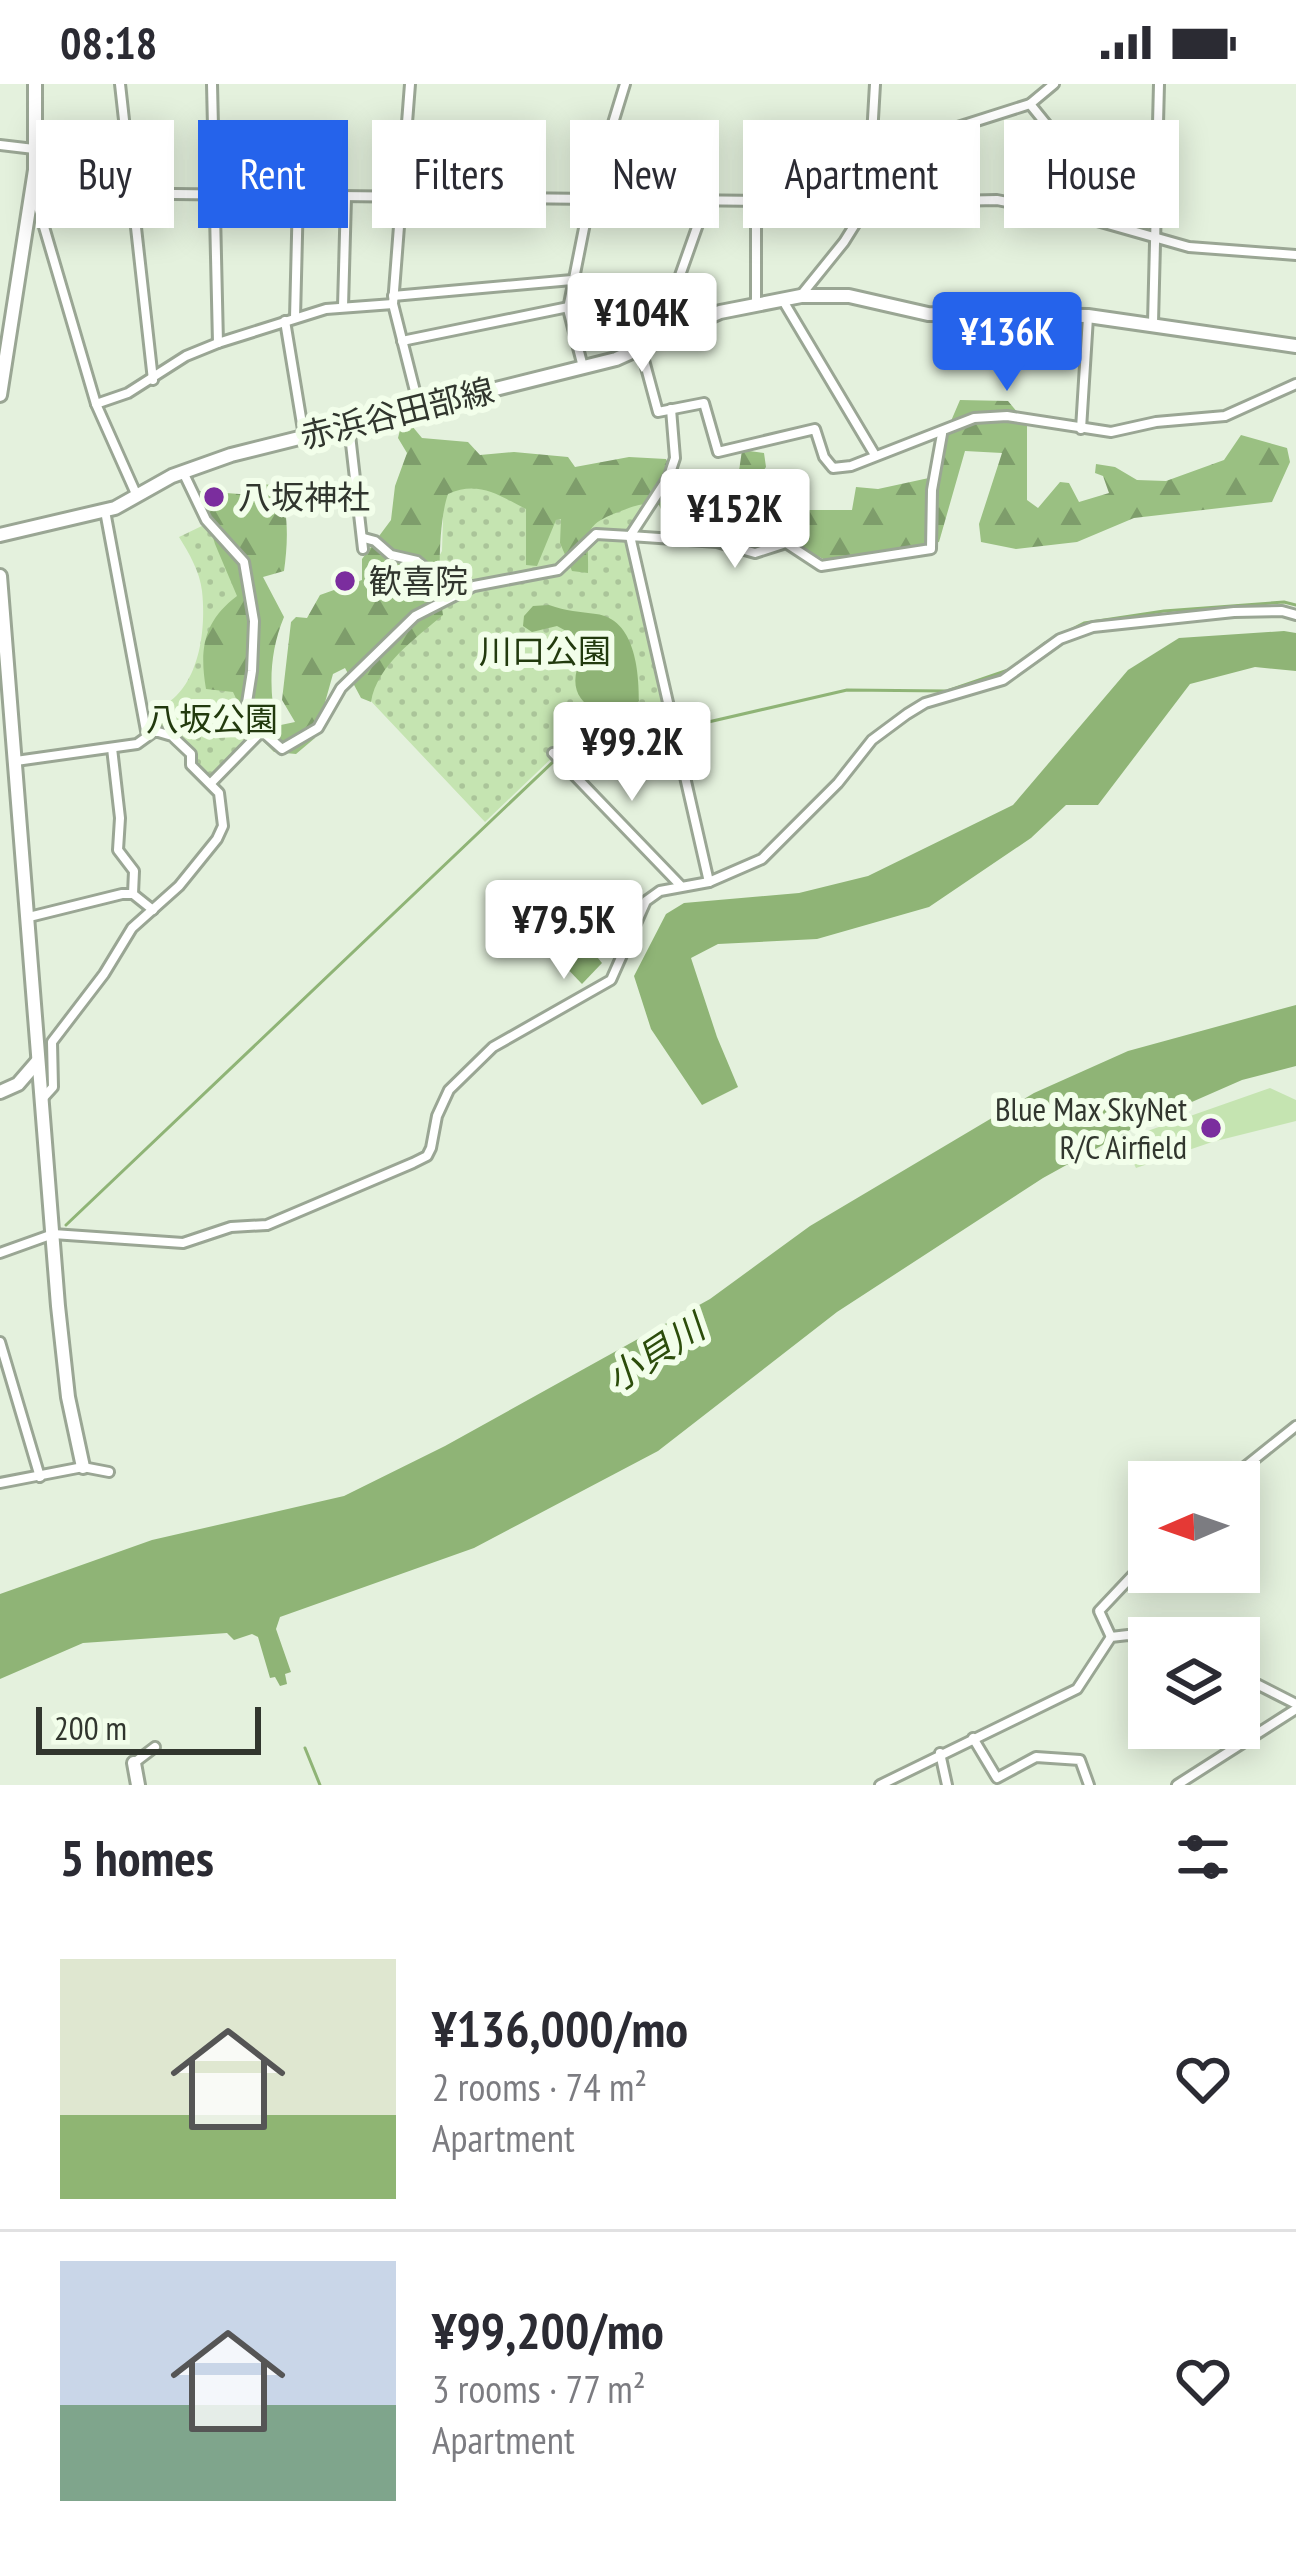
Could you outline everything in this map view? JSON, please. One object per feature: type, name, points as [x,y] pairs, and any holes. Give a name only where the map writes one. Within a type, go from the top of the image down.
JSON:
[{"type":"main road","points":[[0,394],[34,202],[34,84]]},
{"type":"main road","name":"赤浜谷田部線","points":[[0,535],[105,511],[183,471],[304,436],[583,367],[641,349],[720,312],[782,298],[849,296],[928,314],[1088,316],[1296,346]]},
{"type":"main road","points":[[0,576],[6,713],[16,761],[68,1397],[83,1467]]},
{"type":"main road","points":[[0,1092],[28,1077],[39,1055]]},
{"type":"main road","points":[[134,1763],[138,1785]]},
{"type":"street","points":[[120,84],[125,120]]},
{"type":"street","points":[[212,84],[213,120]]},
{"type":"street","points":[[407,120],[410,84]]},
{"type":"street","points":[[614,120],[625,84]]},
{"type":"street","points":[[873,120],[875,84]]},
{"type":"street","points":[[980,121],[1030,104],[1051,84]]},
{"type":"street","points":[[1153,323],[1160,84]]},
{"type":"street","points":[[1030,104],[1044,120]]},
{"type":"street","points":[[0,146],[36,149]]},
{"type":"street","points":[[34,202],[96,404],[137,496]]},
{"type":"street","points":[[138,228],[153,380]]},
{"type":"street","points":[[215,228],[218,343]]},
{"type":"street","points":[[296,228],[290,319],[304,436]]},
{"type":"street","points":[[343,307],[345,228]]},
{"type":"street","points":[[398,228],[393,300],[419,408]]},
{"type":"street","points":[[583,228],[568,309],[583,367]]},
{"type":"street","points":[[402,340],[568,309],[678,281],[697,228]]},
{"type":"street","points":[[756,228],[756,302]]},
{"type":"street","points":[[800,296],[853,228]]},
{"type":"street","points":[[1122,228],[1226,252],[1296,255]]},
{"type":"street","points":[[96,404],[153,380],[186,356],[290,319],[393,300],[572,280]]},
{"type":"street","points":[[782,298],[874,455]]},
{"type":"street","points":[[1081,429],[1088,316]]},
{"type":"street","points":[[641,349],[658,412],[704,403],[718,452],[815,429],[833,468],[851,466],[974,418],[1007,416],[1111,432],[1156,422],[1225,416],[1296,384]]},
{"type":"street","points":[[671,409],[675,458],[669,476],[630,536],[709,882]]},
{"type":"street","points":[[349,425],[363,543],[375,541],[391,555],[417,561],[456,594]]},
{"type":"street","points":[[183,471],[206,520],[244,562],[254,621],[246,709],[282,749],[318,728],[350,679],[415,616],[475,586],[558,570],[596,534],[717,542],[755,553],[786,543],[821,566],[931,549],[932,490],[942,432]]},
{"type":"street","points":[[105,511],[147,736]]},
{"type":"street","points":[[0,1253],[53,1234],[183,1243],[231,1227],[267,1225],[427,1156],[436,1116],[449,1090],[493,1047],[611,980],[646,902],[660,891],[709,882],[762,859],[890,724],[925,703],[1004,680],[1060,639],[1093,628],[1234,612],[1296,615]]},
{"type":"street","points":[[16,761],[137,744],[155,731],[172,736],[190,754],[197,774],[212,782],[222,804],[223,826],[217,839],[179,886],[132,928],[52,1042],[53,1087],[42,1099]]},
{"type":"street","points":[[212,782],[259,734],[265,734]]},
{"type":"street","points":[[112,748],[120,818],[116,839],[118,850],[134,871],[133,894]]},
{"type":"street","points":[[553,753],[680,885]]},
{"type":"street","points":[[29,917],[107,896],[133,894],[153,910]]},
{"type":"street","points":[[0,1342],[40,1478]]},
{"type":"street","points":[[1252,1461],[1296,1426]]},
{"type":"street","points":[[0,1484],[83,1467],[109,1472]]},
{"type":"street","points":[[1111,1637],[1099,1611],[1128,1580]]},
{"type":"street","points":[[1111,1637],[1128,1635]]},
{"type":"street","points":[[880,1785],[900,1780],[940,1753],[1077,1689],[1111,1637]]},
{"type":"street","points":[[1178,1785],[1296,1706],[1260,1686]]},
{"type":"street","points":[[973,1738],[997,1778],[1036,1757],[1080,1760],[1089,1785]]},
{"type":"street","points":[[134,1763],[155,1747]]},
{"type":"street","points":[[940,1753],[947,1785]]},
{"type":"green space","points":[[960,400],[1008,401],[1027,424],[1027,500],[1038,508],[1060,482],[1069,483],[1079,502],[1109,493],[1103,476],[1095,473],[1096,464],[1115,467],[1137,480],[1166,481],[1224,460],[1241,435],[1287,448],[1290,462],[1272,502],[1134,518],[1077,542],[1016,549],[981,542],[979,524],[1002,453],[965,451],[939,542],[825,560],[786,539],[748,544],[726,535],[674,537],[659,505],[643,504],[608,516],[593,527],[588,573],[572,571],[560,543],[561,519],[556,520],[537,566],[526,565],[526,509],[488,491],[459,490],[448,494],[442,521],[443,615],[389,664],[371,702],[361,698],[345,668],[333,674],[315,738],[296,754],[274,752],[250,728],[233,692],[206,689],[207,636],[217,615],[237,596],[199,491],[253,495],[263,484],[279,486],[287,528],[284,571],[263,577],[284,617],[272,671],[276,726],[295,722],[282,700],[291,622],[296,617],[307,618],[320,595],[362,580],[362,559],[391,520],[395,486],[407,453],[398,438],[400,430],[412,426],[422,438],[468,442],[480,455],[514,452],[568,457],[575,467],[629,457],[666,459],[679,483],[693,495],[739,471],[742,450],[764,453],[766,467],[758,488],[763,510],[852,510],[856,487],[878,489],[938,476],[945,435]]},
{"type":"green space","name":"川口公園","points":[[444,484],[651,502],[627,537],[668,726],[555,755],[485,822],[350,679],[459,591],[430,573],[442,551]]},
{"type":"green space","name":"八坂公園","points":[[208,523],[241,561],[265,734],[212,782],[172,734],[149,730],[147,712],[177,695],[195,664],[203,627],[202,591],[179,537]]},
{"type":"green space","name":"Blue Max SkyNet R/C Airfield","points":[[1270,1088],[1296,1100],[1296,1121],[1136,1168],[1126,1148],[1136,1135]]},
{"type":"water","points":[[533,606],[609,618],[627,636],[636,662],[639,701],[625,716],[595,710],[581,698],[575,680],[581,639],[557,626],[532,632],[523,626]]},
{"type":"water","points":[[1296,633],[1296,671],[1255,667],[1190,684],[1098,805],[1066,805],[1031,838],[929,907],[817,939],[718,944],[691,958],[738,1087],[702,1105],[651,1029],[634,976],[666,914],[684,903],[799,893],[868,876],[1013,805],[1128,670],[1179,638]]},
{"type":"water","points":[[560,911],[602,963],[582,984],[535,935]]},
{"type":"water","name":"小貝川","points":[[1296,1005],[1296,1066],[1242,1080],[1137,1126],[1043,1178],[837,1312],[658,1451],[474,1548],[280,1617],[276,1629],[291,1672],[285,1674],[287,1684],[280,1686],[275,1677],[270,1678],[258,1637],[252,1634],[234,1640],[227,1633],[83,1643],[0,1679],[0,1594],[152,1540],[344,1496],[445,1446],[710,1299],[810,1226],[1034,1093],[1128,1051]]},
{"type":"waterway","points":[[1022,662],[1045,643],[1084,623],[1164,611],[1296,605]]},
{"type":"waterway","points":[[678,729],[847,690],[947,691],[1014,668]]},
{"type":"waterway","points":[[562,756],[669,731]]},
{"type":"waterway","points":[[66,1225],[555,760]]},
{"type":"waterway","points":[[305,1748],[320,1785]]},
{"type":"place","name":"八坂神社","points":[[214,497]]},
{"type":"place","name":"歓喜院","points":[[345,581]]},
{"type":"place","name":"Blue Max SkyNet R/C Airfield","points":[[1211,1128]]}]
